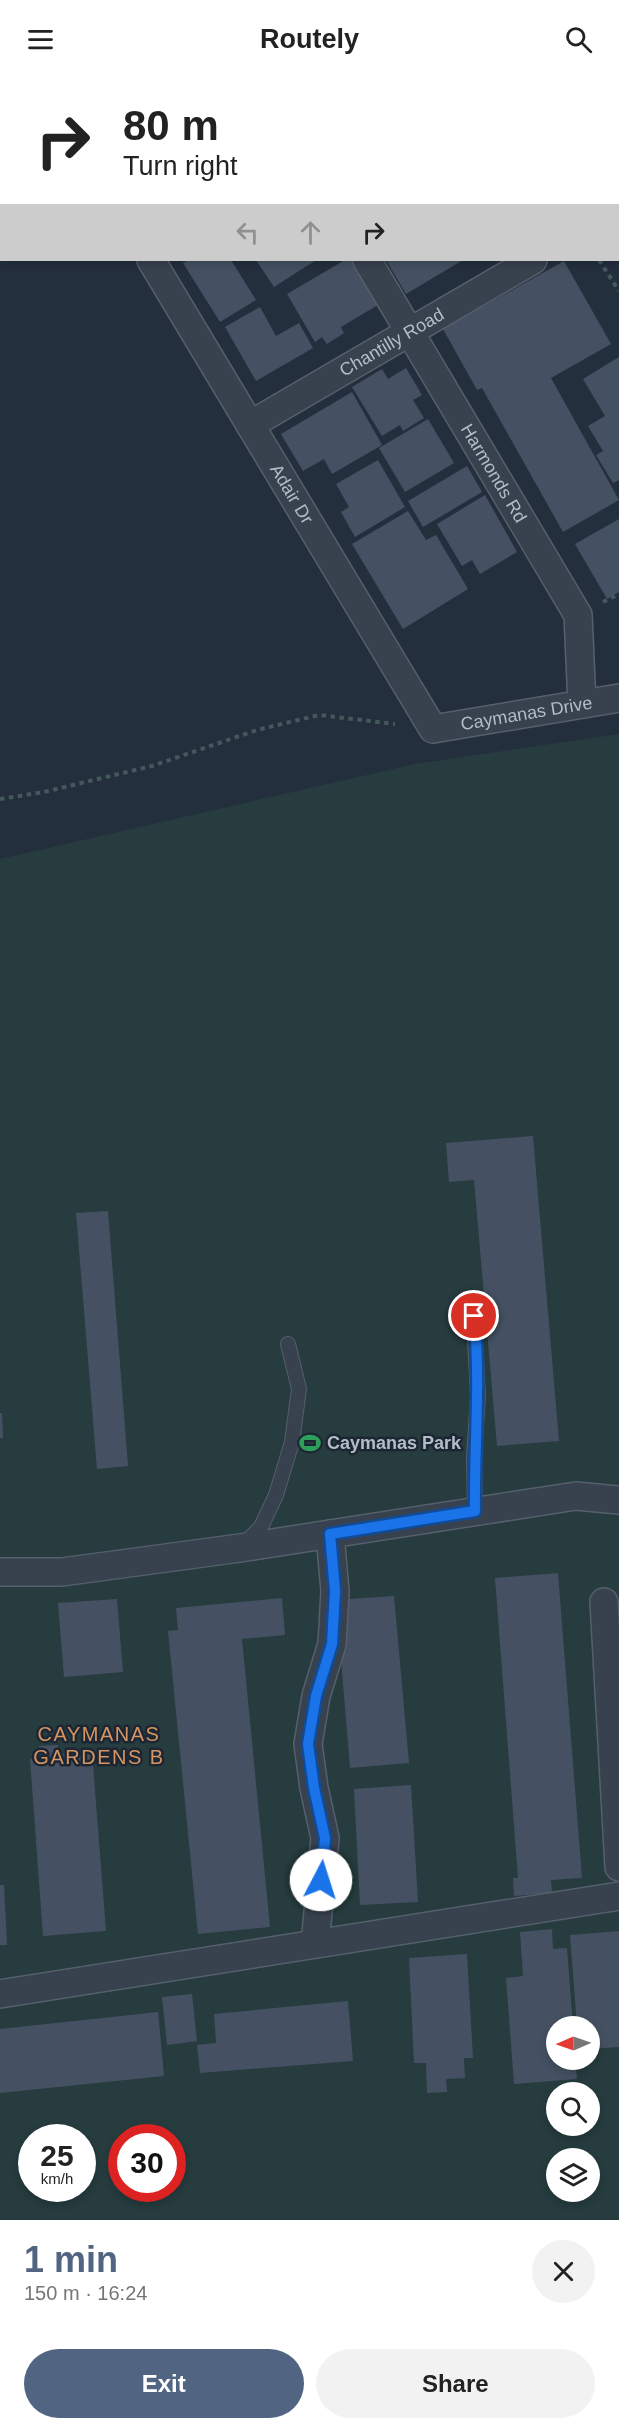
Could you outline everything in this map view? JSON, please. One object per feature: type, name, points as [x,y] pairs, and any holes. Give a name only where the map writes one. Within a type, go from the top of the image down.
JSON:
[{"type":"street","name":"Harmonds Rd","points":[[368,261],[578,615],[582,704]]},
{"type":"street","name":"Chantilly Road","points":[[250,425],[531,261]]},
{"type":"street","name":"Adair Dr","points":[[161,263],[250,425],[433,729]]},
{"type":"street","name":"Caymanas Drive","points":[[433,729],[619,698]]},
{"type":"street","points":[[0,1572],[62,1572],[240,1548],[576,1496],[619,1500]]},
{"type":"street","points":[[315,1944],[325,1838],[314,1788],[308,1744],[316,1696],[332,1644],[335,1591],[330,1534]]},
{"type":"street","points":[[604,1602],[619,1867]]},
{"type":"street","points":[[0,1994],[619,1896]]},
{"type":"lane","points":[[473,1302],[478,1396],[474,1458],[475,1511]]},
{"type":"lane","points":[[240,1548],[261,1527],[276,1495],[292,1442],[298,1389],[288,1344]]},
{"type":"path","points":[[600,261],[619,291]]},
{"type":"path","points":[[0,799],[44,792],[152,766],[257,730],[319,715],[433,729]]},
{"type":"green space","name":"Caymanas Park","points":[[619,734],[619,2220],[0,2220],[0,859],[415,764]]},
{"type":"building","points":[[187,261],[232,261],[256,300],[220,322],[183,263]]},
{"type":"building","points":[[257,261],[314,261],[274,287]]},
{"type":"building","points":[[343,261],[358,261],[383,302],[341,327],[344,333],[327,344],[322,337],[315,342],[287,294]]},
{"type":"building","points":[[387,261],[461,261],[406,294]]},
{"type":"building","points":[[564,261],[611,344],[551,378],[619,500],[563,532],[482,388],[477,390],[443,329]]},
{"type":"building","points":[[260,307],[276,336],[299,323],[313,348],[256,381],[225,327]]},
{"type":"building","points":[[619,357],[619,480],[613,483],[596,455],[603,451],[588,426],[605,416],[583,379]]},
{"type":"building","points":[[406,368],[422,395],[413,400],[424,418],[403,431],[400,425],[382,436],[352,387],[382,369],[388,379]]},
{"type":"building","points":[[352,392],[382,445],[332,474],[324,459],[303,471],[281,434]]},
{"type":"building","points":[[428,419],[454,463],[405,492],[379,448]]},
{"type":"building","points":[[378,460],[405,507],[355,537],[341,512],[349,507],[336,484]]},
{"type":"building","points":[[467,466],[482,492],[423,527],[408,501]]},
{"type":"building","points":[[485,495],[517,552],[480,574],[472,560],[462,566],[437,524]]},
{"type":"building","points":[[408,511],[426,540],[436,535],[468,589],[403,629],[352,544]]},
{"type":"building","points":[[619,519],[619,592],[607,599],[575,544]]},
{"type":"building","points":[[533,1136],[559,1441],[497,1446],[474,1180],[449,1182],[446,1143]]},
{"type":"building","points":[[108,1211],[128,1466],[97,1469],[76,1213]]},
{"type":"building","points":[[0,1413],[2,1413],[3,1438],[0,1438]]},
{"type":"building","points":[[558,1573],[582,1878],[551,1880],[552,1893],[514,1896],[513,1878],[518,1878],[495,1578]]},
{"type":"building","points":[[394,1596],[409,1763],[350,1768],[336,1600]]},
{"type":"building","points":[[282,1598],[285,1635],[242,1639],[270,1927],[198,1934],[168,1631],[178,1630],[176,1608]]},
{"type":"building","points":[[117,1599],[123,1672],[64,1677],[58,1603]]},
{"type":"building","points":[[58,1745],[59,1754],[92,1752],[106,1931],[43,1936],[30,1759],[40,1758],[39,1746]]},
{"type":"building","points":[[411,1785],[418,1902],[360,1905],[354,1789]]},
{"type":"building","points":[[0,1885],[4,1885],[7,1945],[0,1945]]},
{"type":"building","points":[[552,1929],[553,1949],[567,1948],[572,2016],[546,2016],[546,2070],[576,2070],[577,2079],[514,2084],[506,1978],[523,1976],[520,1932]]},
{"type":"building","points":[[619,1931],[619,2047],[600,2048],[600,2016],[576,2016],[570,1935]]},
{"type":"building","points":[[467,1954],[473,2058],[464,2058],[465,2078],[446,2079],[447,2092],[427,2093],[426,2063],[414,2063],[409,1958]]},
{"type":"building","points":[[192,1994],[197,2041],[167,2045],[162,1997]]},
{"type":"building","points":[[348,2001],[353,2061],[200,2073],[197,2045],[216,2043],[214,2014]]},
{"type":"building","points":[[158,2012],[164,2076],[0,2093],[0,2029]]},
{"type":"place","name":"Caymanas Park","points":[[310,1443]]},
{"type":"district","name":"CAYMANAS GARDENS B","points":[[99,1746]]},
{"type":"route","points":[[321,1880],[325,1838],[314,1788],[308,1744],[316,1696],[332,1644],[335,1591],[330,1534],[475,1511],[474,1458],[478,1396],[474,1316]]}]
